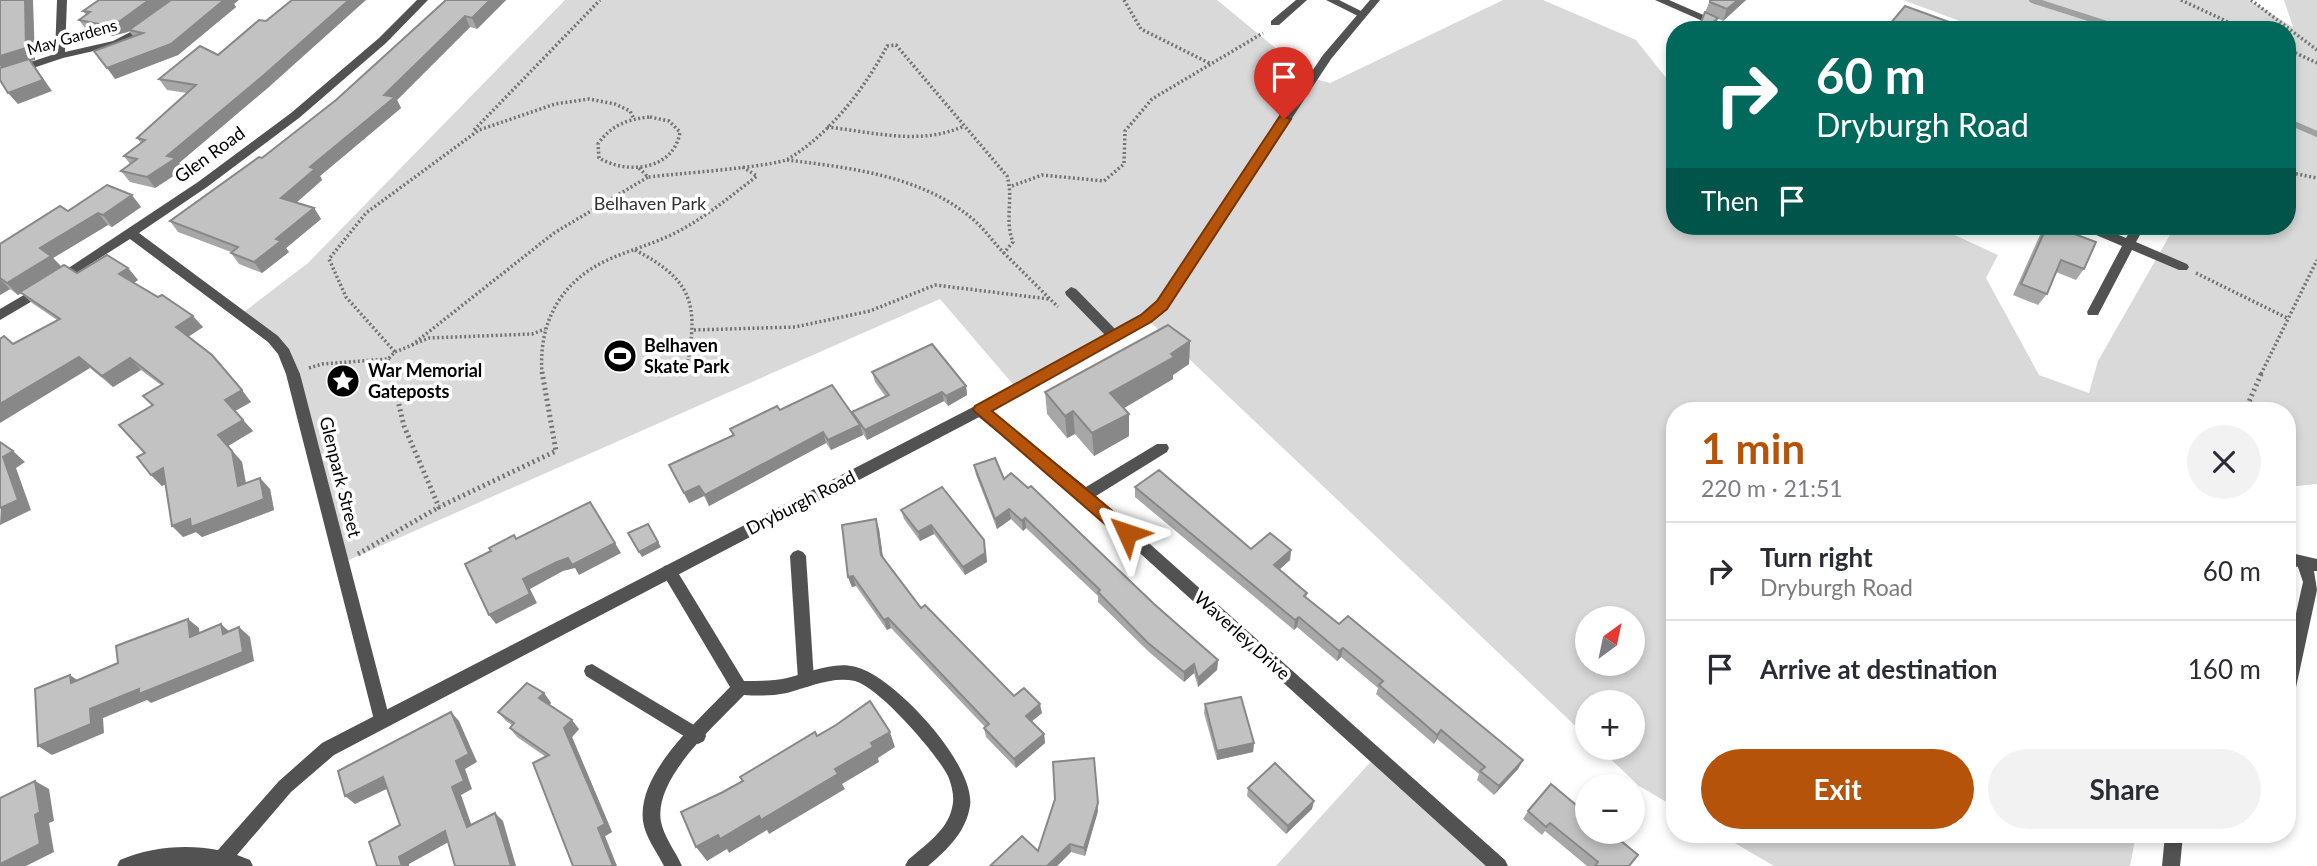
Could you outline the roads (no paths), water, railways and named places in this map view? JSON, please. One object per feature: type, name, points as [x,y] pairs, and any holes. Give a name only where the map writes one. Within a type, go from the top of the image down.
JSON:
[{"type":"street","points":[[60,56],[62,0]]},
{"type":"street","name":"Glen Road","points":[[0,316],[131,234],[295,116],[423,0]]},
{"type":"street","points":[[1275,23],[1302,0]]},
{"type":"street","points":[[1331,0],[1362,14]]},
{"type":"street","name":"Dryburgh Road","points":[[223,858],[266,803],[298,771],[328,750],[981,410],[1146,318],[1162,305],[1265,146],[1327,57],[1375,0]]},
{"type":"street","points":[[1660,0],[1711,21]]},
{"type":"street","name":"May Gardens","points":[[0,76],[60,56],[116,43],[159,19]]},
{"type":"street","name":"Glenpark Street","points":[[131,234],[273,339],[284,352],[293,373],[382,720]]},
{"type":"street","points":[[2108,235],[2183,267]]},
{"type":"street","points":[[2093,312],[2135,235]]},
{"type":"street","points":[[1071,292],[1114,336]]},
{"type":"street","name":"Waverley Drive","points":[[981,410],[1085,495],[1499,866]]},
{"type":"street","points":[[1085,495],[1162,447]]},
{"type":"street","points":[[798,556],[806,680]]},
{"type":"street","points":[[2296,651],[2311,582],[2310,564]]},
{"type":"street","points":[[669,571],[740,688]]},
{"type":"street","points":[[592,671],[698,736]]},
{"type":"street","points":[[673,866],[652,821],[658,785],[672,763],[740,688],[776,687],[834,673],[853,673],[871,679],[885,689],[950,760],[960,782],[961,802],[956,821],[946,837],[914,866]]},
{"type":"street","points":[[2171,866],[2173,843]]},
{"type":"street","points":[[125,866],[180,856],[223,858],[244,866]]},
{"type":"waterway","points":[[2032,0],[2098,21]]},
{"type":"waterway","points":[[2296,125],[2317,134]]},
{"type":"place","name":"Belhaven Skate Park","points":[[620,356]]},
{"type":"place","name":"War Memorial Gateposts","points":[[343,381]]},
{"type":"park label","name":"Belhaven Park","points":[[650,204]]}]
